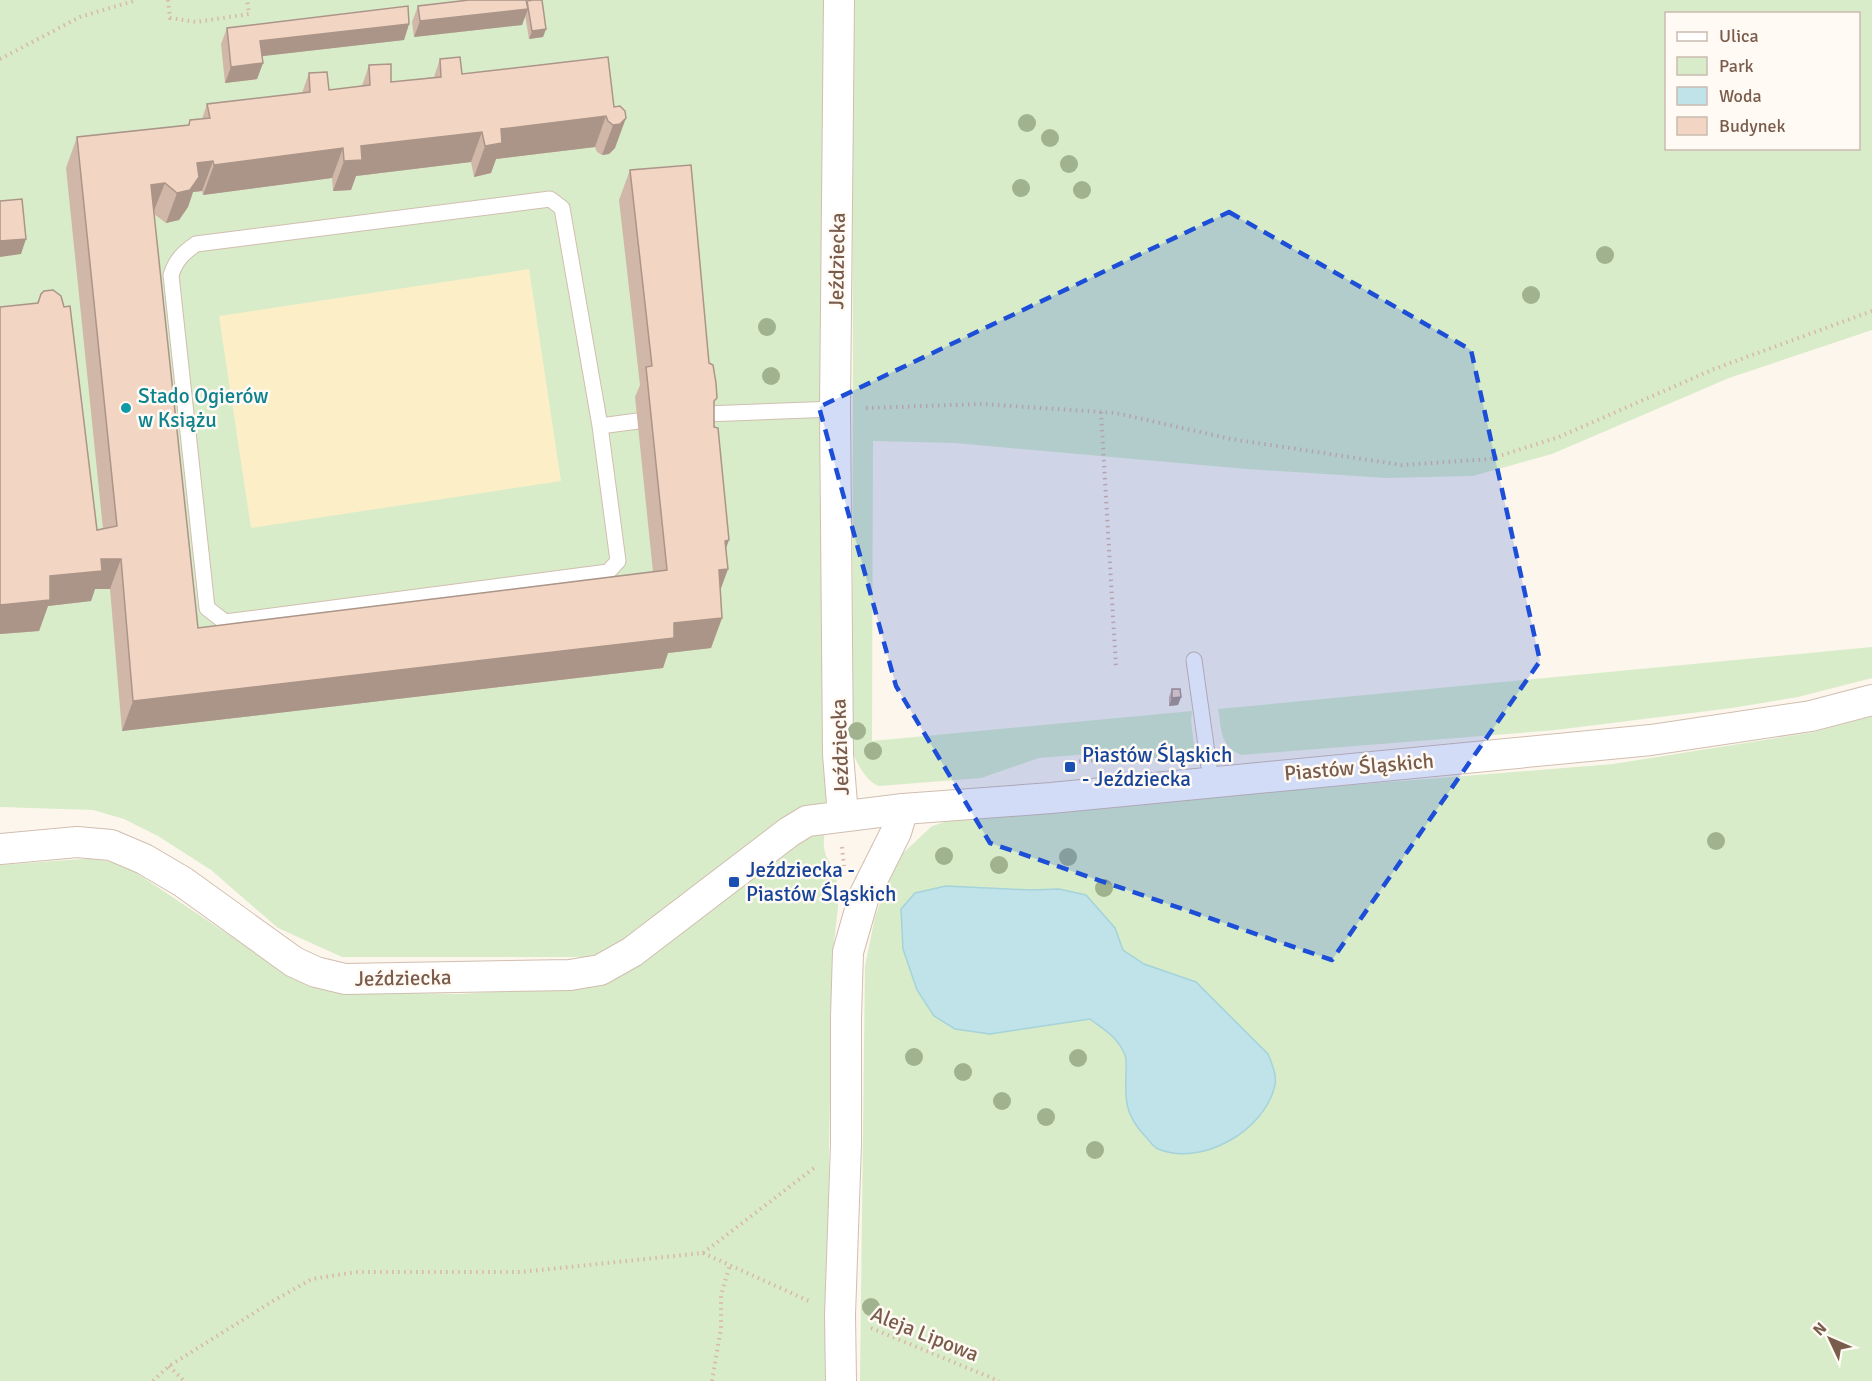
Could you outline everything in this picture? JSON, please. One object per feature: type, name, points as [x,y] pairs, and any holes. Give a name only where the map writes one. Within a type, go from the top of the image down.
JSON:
[{"type":"street","name":"Jeździecka","points":[[0,849],[77,842],[111,845],[144,859],[183,882],[285,956],[316,972],[345,979],[570,975],[600,970],[632,952],[789,832],[807,821],[843,816],[838,754],[835,409],[839,0]]},
{"type":"street","name":"Piastów Śląskich","points":[[843,816],[1651,740],[1811,716],[1872,700]]},
{"type":"street","points":[[841,1381],[840,1315],[846,1144],[848,952],[864,896],[896,832],[903,809]]},
{"type":"lane","points":[[550,199],[562,208],[600,426],[618,561],[608,572],[225,622],[207,608],[171,275],[175,263],[183,252],[196,244],[550,199]]},
{"type":"lane","points":[[705,414],[835,409]]},
{"type":"lane","points":[[600,426],[638,421]]},
{"type":"lane","points":[[1194,660],[1211,781]]},
{"type":"path","points":[[0,58],[80,17],[137,0]]},
{"type":"path","points":[[168,0],[170,18],[196,22],[249,14],[247,0]]},
{"type":"path","points":[[835,409],[982,404],[1116,413],[1232,439],[1402,465],[1490,459],[1560,437],[1714,369],[1872,311]]},
{"type":"path","points":[[1101,412],[1116,667]]},
{"type":"path","points":[[153,1381],[169,1366],[273,1301],[312,1280],[356,1272],[521,1272],[703,1253],[846,1144]]},
{"type":"path","name":"Aleja Lipowa","points":[[703,1253],[840,1315],[999,1381]]},
{"type":"path","points":[[712,1381],[721,1328],[721,1295],[729,1265]]},
{"type":"path","points":[[169,1366],[184,1381]]},
{"type":"highlighted area","points":[[1229,212],[1471,350],[1540,661],[1332,960],[990,843],[896,686],[819,407]]},
{"type":"green space","points":[[0,0],[826,0],[832,801],[808,808],[611,949],[591,957],[342,957],[278,928],[211,870],[158,836],[124,819],[93,810],[0,807]]},
{"type":"green space","points":[[851,0],[1872,0],[1872,330],[1729,378],[1552,454],[1473,476],[1387,478],[1246,469],[955,443],[873,441],[872,741],[1192,711],[1195,753],[1189,761],[1103,753],[1039,758],[981,778],[879,786],[866,776],[852,751]]},
{"type":"green space","points":[[1872,647],[1872,678],[1798,697],[1732,708],[1556,730],[1241,755],[1225,742],[1218,709]]},
{"type":"green space","points":[[1872,716],[1872,1381],[860,1381],[865,966],[875,917],[890,874],[901,855],[932,826],[964,816],[1613,764],[1814,732]]},
{"type":"green space","points":[[825,829],[824,850],[828,860],[836,869],[838,907],[833,951],[829,1145],[829,1381],[0,1381],[0,865],[95,858],[126,866],[280,969],[338,992],[459,994],[582,987],[618,975],[680,935],[791,846]]},
{"type":"sand","points":[[529,269],[561,481],[251,528],[219,316]]},
{"type":"water","points":[[946,886],[1059,889],[1086,895],[1115,928],[1123,950],[1144,964],[1196,982],[1268,1054],[1275,1073],[1275,1085],[1269,1102],[1259,1117],[1229,1141],[1211,1149],[1193,1153],[1175,1153],[1158,1149],[1138,1128],[1130,1114],[1126,1099],[1126,1059],[1119,1043],[1090,1019],[990,1034],[955,1029],[934,1016],[917,990],[903,949],[901,909],[915,893]]},
{"type":"building","points":[[469,0],[526,0],[528,9],[420,21],[418,6]]},
{"type":"building","points":[[542,0],[546,29],[532,31],[527,1]]},
{"type":"building","points":[[408,6],[409,24],[260,41],[263,63],[231,67],[227,28]]},
{"type":"building","points":[[460,57],[462,74],[608,57],[614,107],[620,106],[625,111],[626,118],[620,124],[613,125],[606,116],[501,129],[502,143],[485,146],[482,132],[361,146],[362,160],[344,161],[343,148],[214,165],[213,161],[197,163],[199,177],[190,190],[177,193],[165,183],[151,185],[198,628],[667,570],[646,367],[652,366],[630,170],[691,165],[709,363],[713,365],[716,383],[714,427],[718,428],[729,540],[725,541],[728,569],[719,570],[722,618],[674,623],[674,638],[133,701],[121,559],[101,559],[102,571],[50,576],[50,600],[0,605],[0,307],[38,303],[44,291],[53,290],[61,296],[64,307],[70,306],[97,530],[117,526],[77,137],[189,125],[190,120],[210,118],[207,104],[310,92],[309,73],[327,72],[329,90],[370,85],[369,65],[391,64],[391,82],[441,77],[440,59]]},
{"type":"building","points":[[22,199],[26,239],[0,241],[0,201]]},
{"type":"building","points":[[1172,689],[1180,689],[1181,697],[1172,698]]},
{"type":"place","name":"Stado Ogierów w Książu","points":[[126,408]]},
{"type":"place","name":"Piastów Śląskich - Jeździecka","points":[[1070,767]]},
{"type":"place","name":"Jeździecka - Piastów Śląskich","points":[[734,882]]}]
